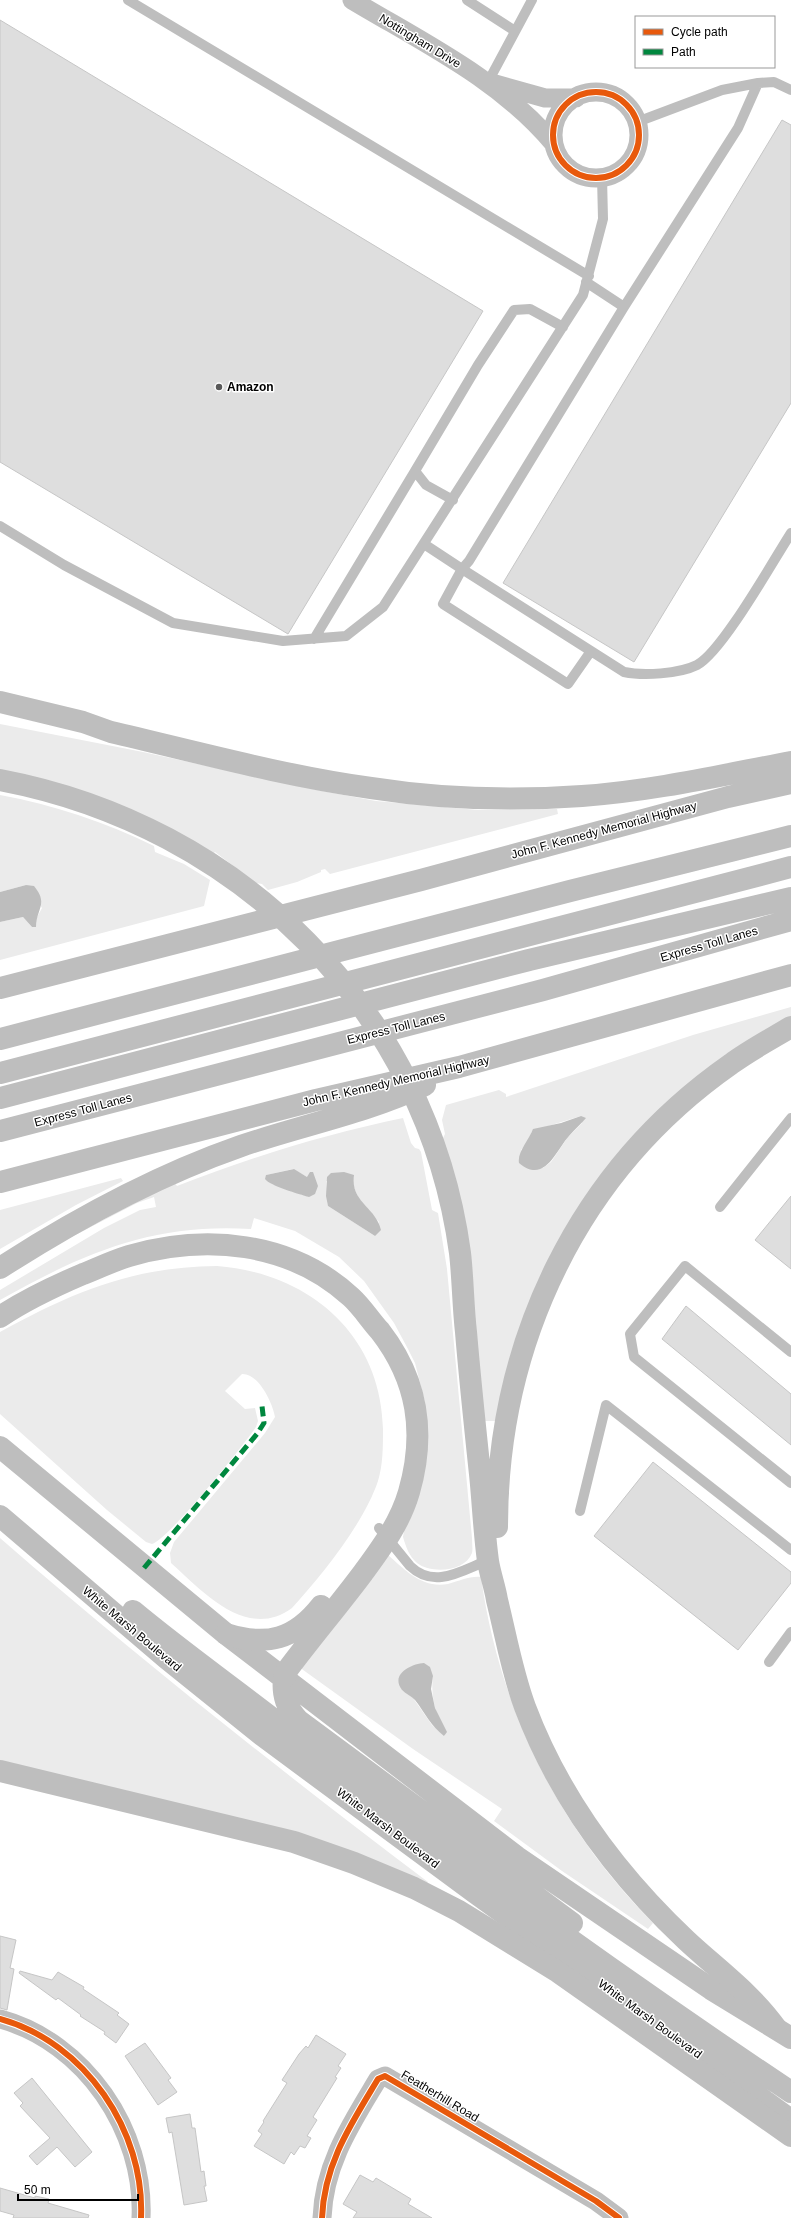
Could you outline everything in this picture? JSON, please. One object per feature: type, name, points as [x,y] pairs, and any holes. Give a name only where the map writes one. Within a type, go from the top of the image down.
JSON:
[{"type":"highway","points":[[0,702],[83,722],[111,732]]},
{"type":"highway","points":[[0,715],[80,729],[111,732],[345,784],[426,795],[480,798],[538,798],[604,794],[656,787],[791,762]]},
{"type":"highway","points":[[0,780],[40,788],[90,803],[154,830],[213,864],[258,896],[285,920],[318,953],[345,984],[372,1022],[404,1076],[424,1117],[449,1198],[460,1257],[466,1336],[498,1600],[514,1671],[523,1701],[547,1758],[578,1813],[603,1849],[647,1900],[684,1939],[761,2006],[784,2033]]},
{"type":"highway","name":"John F. Kennedy Memorial Highway","points":[[0,988],[421,880],[728,797],[791,783]]},
{"type":"highway","points":[[0,1039],[539,899],[791,836]]},
{"type":"highway","points":[[0,1073],[791,867]]},
{"type":"highway","points":[[0,1098],[536,958],[791,898]]},
{"type":"highway","name":"Express Toll Lanes","points":[[0,1131],[543,990],[791,920]]},
{"type":"highway","name":"John F. Kennedy Memorial Highway","points":[[0,1182],[316,1100],[460,1067],[791,975]]},
{"type":"highway","points":[[493,1558],[500,1468],[510,1396],[532,1322],[545,1290],[572,1236],[616,1171],[666,1118],[696,1090],[731,1063],[791,1027]]},
{"type":"highway","points":[[0,1268],[79,1219],[188,1166],[281,1133],[388,1102],[460,1067]]},
{"type":"highway","points":[[0,1317],[55,1287],[128,1256],[171,1247],[219,1245],[260,1248],[305,1265],[329,1280],[351,1297],[388,1342],[404,1368],[410,1385],[416,1412],[418,1452],[401,1516],[384,1533],[370,1543],[308,1621],[299,1629],[288,1635],[264,1640],[240,1639],[226,1634]]},
{"type":"highway","points":[[0,1447],[226,1634],[517,1857],[711,1989],[784,2033]]},
{"type":"highway","points":[[0,1499],[137,1615],[367,1792],[664,2006],[791,2092]]},
{"type":"highway","name":"White Marsh Boulevard","points":[[0,1516],[166,1658],[263,1736],[474,1892],[791,2120]]},
{"type":"highway","points":[[384,1533],[288,1669],[284,1678],[283,1686],[289,1710],[298,1720],[741,2049],[791,2089]]},
{"type":"highway","points":[[0,1771],[294,1842],[354,1863],[414,1888],[466,1914],[552,1968],[791,2136]]},
{"type":"street","name":"Nottingham Drive","points":[[352,0],[488,82],[541,128],[554,144],[559,157],[568,168],[581,176],[595,178],[602,177],[622,170],[632,160],[638,147],[639,133],[637,122],[628,107],[617,98],[604,93],[589,93],[576,98],[565,106],[557,117],[554,130],[554,144]]},
{"type":"street","name":"Nottingham Drive","points":[[488,82],[545,98],[576,98]]},
{"type":"street","points":[[0,2019],[30,2029],[62,2051],[78,2064],[105,2096],[126,2130],[132,2150],[140,2193],[141,2218]]},
{"type":"street","name":"Featherhill Road","points":[[322,2218],[325,2184],[340,2144],[378,2079],[385,2076],[596,2201],[620,2218]]},
{"type":"lane","points":[[128,0],[587,279],[624,307]]},
{"type":"lane","points":[[467,0],[515,30]]},
{"type":"lane","points":[[488,82],[532,0]]},
{"type":"lane","points":[[637,122],[722,90],[758,83],[774,82],[791,90]]},
{"type":"lane","points":[[591,650],[568,684],[443,604],[462,568],[624,307],[738,128],[758,83]]},
{"type":"lane","points":[[0,526],[64,565],[173,622],[283,641],[346,636],[383,607],[584,295],[603,219],[602,177]]},
{"type":"lane","points":[[314,639],[478,365],[514,310],[530,309],[563,327]]},
{"type":"lane","points":[[415,471],[426,485],[452,500]]},
{"type":"lane","points":[[424,544],[624,672],[638,674],[677,670],[697,665],[715,649],[791,533]]},
{"type":"lane","points":[[720,1207],[791,1118]]},
{"type":"lane","points":[[791,1352],[685,1266],[630,1334],[634,1357],[791,1483]]},
{"type":"lane","points":[[580,1511],[606,1404],[791,1550]]},
{"type":"lane","points":[[384,1533],[416,1571],[430,1578],[449,1577],[493,1558]]},
{"type":"lane","points":[[769,1662],[791,1632]]},
{"type":"shaded area","points":[[0,724],[143,752],[317,790],[376,801],[478,810],[557,809],[558,814],[330,874],[325,869],[321,870],[321,872],[297,882],[268,890],[262,884],[256,883],[215,852],[213,854],[189,839],[137,813],[83,792],[28,776],[0,770]]},
{"type":"shaded area","points":[[0,795],[79,815],[117,829],[154,846],[155,852],[184,864],[210,880],[204,906],[0,960],[0,922],[23,917],[32,927],[36,927],[36,919],[42,908],[26,885],[0,892]]},
{"type":"shaded area","points":[[26,885],[34,886],[41,897],[41,906],[36,927],[32,927],[23,917],[0,922],[0,892]]},
{"type":"shaded area","points":[[791,1007],[791,1017],[671,1100],[516,1339],[505,1375],[497,1421],[484,1421],[454,1173],[442,1140],[445,1134],[442,1120],[446,1105],[499,1090],[506,1094],[506,1097],[693,1035]],"holes":[[[581,1116],[582,1123],[568,1137],[551,1162],[543,1168],[521,1150],[529,1140],[532,1131]]]},
{"type":"shaded area","points":[[581,1116],[586,1118],[564,1142],[549,1163],[543,1168],[536,1170],[528,1169],[519,1163],[521,1150],[533,1129],[561,1123]]},
{"type":"shaded area","points":[[403,1118],[411,1143],[421,1152],[432,1210],[438,1213],[447,1269],[472,1538],[472,1553],[468,1559],[462,1564],[447,1569],[431,1569],[423,1567],[417,1563],[410,1554],[403,1537],[425,1402],[415,1363],[394,1323],[364,1281],[339,1257],[295,1231],[254,1218],[251,1229],[215,1228],[182,1231],[150,1236],[120,1245],[90,1255],[61,1268],[0,1300],[0,1290],[104,1228],[140,1210],[156,1207],[154,1197],[137,1203],[54,1246],[174,1182],[177,1186],[233,1165],[289,1147],[374,1124]],"holes":[[[293,1169],[307,1177],[309,1197],[272,1184],[266,1175]],[[326,1181],[353,1185],[359,1199],[379,1222],[375,1236],[328,1206]]]},
{"type":"shaded area","points":[[294,1169],[307,1177],[310,1172],[313,1172],[318,1186],[315,1194],[309,1197],[299,1194],[278,1187],[265,1179],[266,1175]]},
{"type":"shaded area","points":[[344,1172],[354,1175],[354,1184],[359,1198],[378,1222],[381,1230],[375,1236],[328,1206],[326,1196],[327,1177],[331,1173]]},
{"type":"shaded area","points":[[121,1178],[123,1181],[76,1205],[0,1249],[0,1210]]},
{"type":"shaded area","points":[[217,1266],[250,1271],[281,1281],[309,1296],[334,1314],[354,1338],[369,1364],[379,1395],[383,1429],[382,1455],[380,1475],[372,1497],[353,1531],[329,1564],[292,1608],[275,1617],[259,1619],[242,1616],[227,1609],[211,1599],[171,1563],[170,1553],[174,1542],[265,1433],[275,1417],[268,1397],[254,1378],[242,1374],[225,1391],[245,1409],[255,1408],[258,1421],[256,1427],[237,1453],[189,1510],[161,1538],[152,1544],[146,1542],[107,1510],[0,1414],[0,1332],[53,1305],[104,1284],[158,1271],[186,1267]]},
{"type":"shaded area","points":[[0,1538],[157,1670],[428,1882],[426,1884],[0,1761]]},
{"type":"shaded area","points":[[388,1555],[415,1577],[430,1584],[448,1584],[468,1578],[481,1577],[490,1626],[502,1673],[538,1764],[562,1807],[589,1848],[619,1887],[653,1923],[648,1929],[562,1871],[494,1821],[502,1809],[413,1749],[299,1667]],"holes":[[[433,1676],[433,1699],[445,1736],[432,1725],[413,1698],[402,1690]]]},
{"type":"shaded area","points":[[424,1663],[430,1667],[433,1676],[431,1689],[435,1708],[447,1732],[444,1736],[432,1724],[415,1700],[402,1690],[399,1684],[400,1675],[404,1671],[413,1665]]},
{"type":"building","name":"Amazon","points":[[0,20],[483,311],[288,634],[0,462]]},
{"type":"building","points":[[782,120],[791,125],[791,403],[634,662],[503,583]]},
{"type":"building","points":[[791,1196],[791,1269],[755,1240]]},
{"type":"building","points":[[686,1306],[791,1394],[791,1445],[662,1339]]},
{"type":"building","points":[[653,1462],[791,1572],[791,1583],[738,1650],[594,1536]]},
{"type":"building","points":[[0,1936],[16,1940],[10,1968],[14,1969],[7,2010],[0,2008]]},
{"type":"building","points":[[20,1971],[52,1980],[58,1972],[84,1987],[83,1989],[119,2013],[117,2015],[129,2024],[116,2043],[104,2034],[105,2032],[80,2016],[81,2015],[58,1998],[56,2000],[19,1973]]},
{"type":"building","points":[[316,2035],[346,2054],[338,2066],[341,2068],[335,2077],[337,2078],[313,2117],[317,2120],[307,2136],[311,2138],[305,2148],[300,2146],[294,2155],[291,2152],[284,2164],[254,2146],[262,2134],[258,2131],[264,2122],[263,2121],[287,2083],[282,2080],[299,2054],[306,2046],[308,2048]]},
{"type":"building","points":[[145,2043],[171,2078],[168,2080],[177,2092],[158,2105],[125,2056]]},
{"type":"building","points":[[32,2078],[92,2152],[75,2167],[57,2147],[37,2165],[29,2156],[50,2138],[20,2106],[23,2103],[14,2093]]},
{"type":"building","points":[[190,2114],[192,2128],[195,2128],[201,2172],[204,2171],[206,2186],[204,2186],[207,2201],[184,2205],[172,2132],[169,2133],[166,2118]]},
{"type":"building","points":[[360,2175],[373,2182],[376,2178],[411,2199],[408,2204],[432,2218],[353,2218],[357,2212],[343,2204]]},
{"type":"building","points":[[0,2188],[35,2198],[35,2196],[49,2199],[48,2203],[89,2215],[88,2218],[13,2218],[14,2215],[0,2211]]},
{"type":"marked path","points":[[144,1568],[257,1434],[264,1423],[262,1406]]},
{"type":"cycle path","points":[[596,92],[612,96],[626,105],[635,119],[639,135],[635,151],[626,165],[612,174],[596,178],[580,174],[566,165],[557,151],[553,135],[557,119],[566,105],[580,96],[596,92]]},
{"type":"cycle path","points":[[0,2019],[31,2031],[58,2048],[83,2069],[104,2094],[121,2123],[133,2153],[140,2185],[141,2218]]},
{"type":"cycle path","points":[[322,2218],[324,2198],[333,2162],[358,2112],[378,2079],[385,2076],[596,2201],[619,2218]]},
{"type":"place","name":"Amazon","points":[[219,387]]}]
